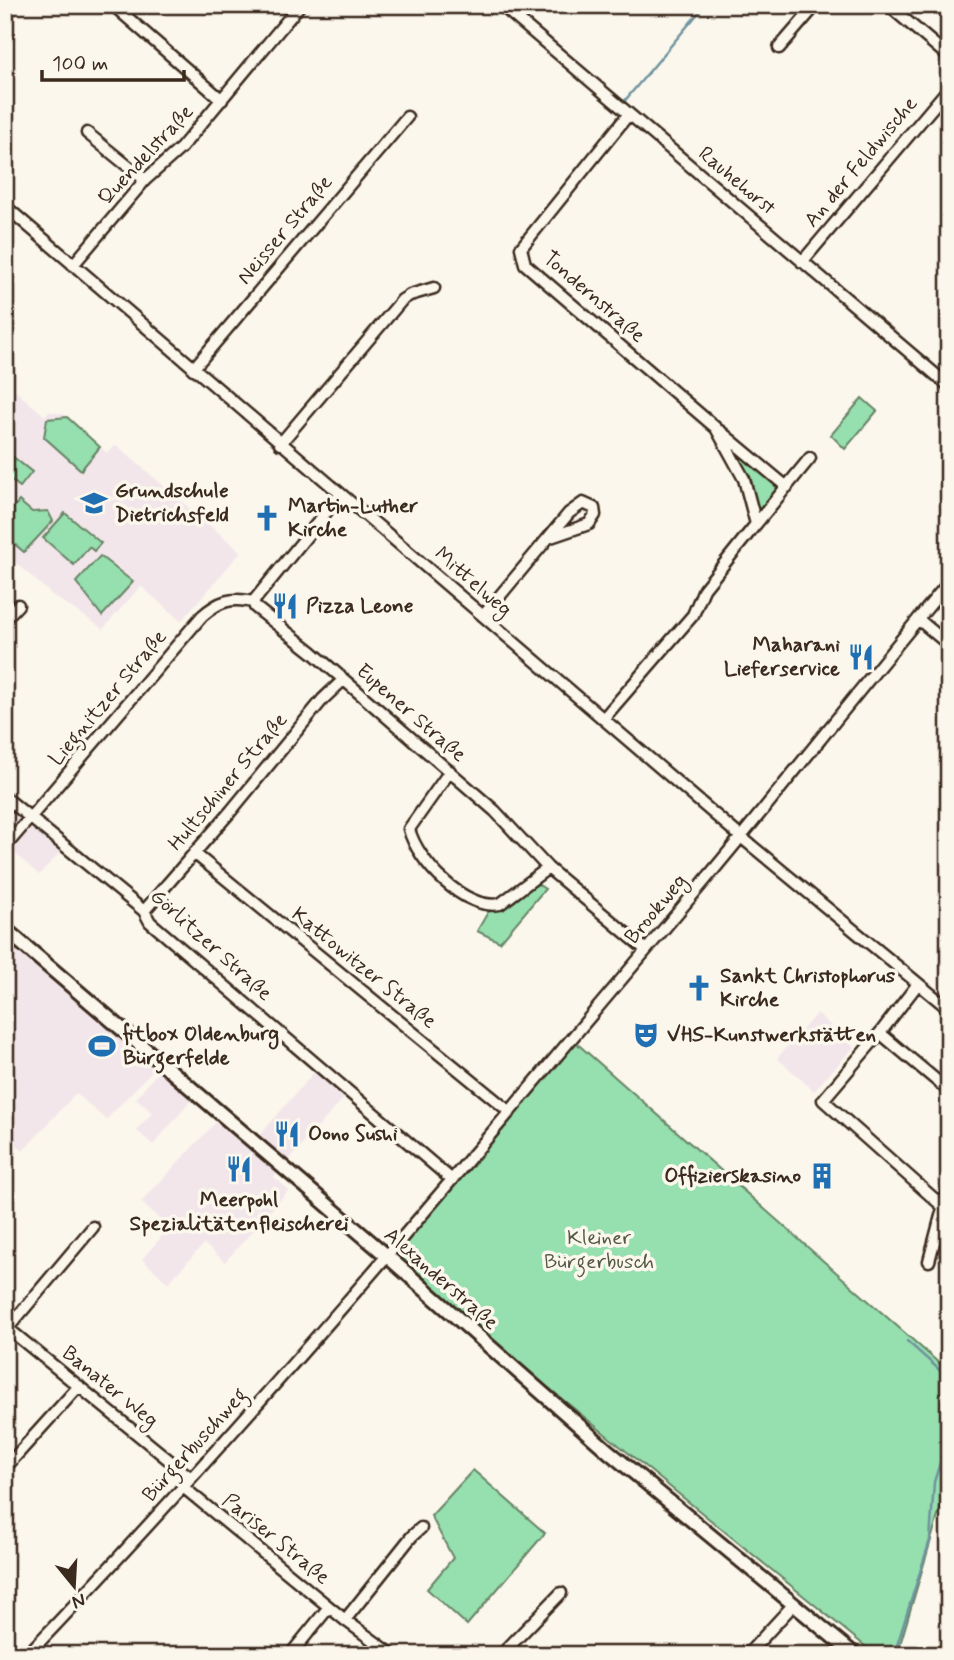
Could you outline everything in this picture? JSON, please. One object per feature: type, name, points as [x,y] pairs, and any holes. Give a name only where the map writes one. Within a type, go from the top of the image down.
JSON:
[{"type":"main road","name":"Alexanderstraße","points":[[5,929],[387,1256],[608,1451],[855,1655]]},
{"type":"street","points":[[113,5],[222,100]]},
{"type":"street","name":"Quendelstraße","points":[[73,265],[145,180],[181,148],[300,5]]},
{"type":"street","name":"Rauhehorst","points":[[502,5],[949,386]]},
{"type":"street","points":[[779,48],[816,5]]},
{"type":"street","points":[[888,5],[949,57]]},
{"type":"street","name":"An der Feldwische","points":[[802,262],[949,88]]},
{"type":"street","name":"Tondernstraße","points":[[628,115],[521,248],[522,257],[525,264],[787,487]]},
{"type":"street","name":"Neisser Straße","points":[[193,369],[407,117]]},
{"type":"street","points":[[87,133],[145,180]]},
{"type":"street","name":"Mittelweg","points":[[5,206],[741,837],[949,1009]]},
{"type":"street","points":[[280,444],[402,300],[434,288]]},
{"type":"street","name":"Tondernstraße","points":[[716,428],[744,479],[756,524]]},
{"type":"street","points":[[603,719],[693,615],[704,589],[810,458]]},
{"type":"street","points":[[253,602],[341,494]]},
{"type":"street","points":[[483,616],[551,537]]},
{"type":"street","name":"Brookweg","points":[[387,1256],[741,837],[949,582]]},
{"type":"street","name":"Liegnitzer Straße","points":[[5,847],[202,616],[224,600],[235,598],[253,602]]},
{"type":"street","name":"Eupener Straße","points":[[253,602],[450,771],[495,811],[548,868],[646,950]]},
{"type":"street","points":[[5,620],[18,605]]},
{"type":"street","points":[[918,619],[949,645]]},
{"type":"street","name":"Hultschiner Straße","points":[[144,911],[323,699],[343,680]]},
{"type":"street","points":[[450,771],[409,829],[415,848],[450,886],[473,902],[500,904],[548,868]]},
{"type":"street","name":"Görlitzer Straße","points":[[5,797],[144,911],[150,922],[452,1180]]},
{"type":"street","name":"Kattowitzer Straße","points":[[194,853],[510,1112]]},
{"type":"street","points":[[5,950],[16,938]]},
{"type":"street","points":[[917,985],[823,1100],[946,1209]]},
{"type":"street","points":[[880,1033],[949,1091]]},
{"type":"street","points":[[929,1261],[946,1209],[949,1186]]},
{"type":"street","points":[[7,1327],[93,1227]]},
{"type":"street","name":"Bürgerbuschweg","points":[[27,1655],[183,1487],[387,1256]]},
{"type":"street","name":"Banater Weg","points":[[7,1327],[191,1478]]},
{"type":"street","points":[[5,1468],[79,1386]]},
{"type":"street","name":"Pariser Straße","points":[[183,1487],[345,1620],[393,1655]]},
{"type":"street","points":[[345,1620],[421,1528]]},
{"type":"street","points":[[500,1655],[561,1593]]},
{"type":"street","points":[[747,1655],[794,1604]]},
{"type":"street","points":[[290,1655],[329,1607]]},
{"type":"shaded area","name":"Grundschule Dietrichsfeld","points":[[5,382],[45,416],[49,411],[63,414],[107,453],[116,445],[241,552],[181,621],[141,586],[103,629],[52,595],[5,553]]},
{"type":"shaded area","points":[[5,802],[62,850],[39,875],[12,851],[5,858]]},
{"type":"shaded area","points":[[16,938],[160,1062],[106,1120],[76,1093],[23,1151],[5,1135],[5,1041],[8,1038],[5,1036],[5,950]]},
{"type":"shaded area","points":[[817,1013],[854,1047],[814,1091],[777,1058]]},
{"type":"shaded area","points":[[164,1065],[197,1094],[153,1145],[136,1130],[152,1113],[136,1098]]},
{"type":"shaded area","points":[[320,1065],[350,1091],[274,1177],[289,1190],[225,1262],[204,1244],[168,1283],[142,1259],[169,1228],[141,1202],[217,1121],[248,1149]]},
{"type":"green space","points":[[862,398],[877,411],[845,449],[831,435]]},
{"type":"green space","points":[[67,417],[100,447],[81,470],[44,437],[47,419]]},
{"type":"green space","points":[[717,428],[787,487],[756,524],[750,500]]},
{"type":"green space","points":[[7,452],[32,472],[20,487],[5,475]]},
{"type":"green space","points":[[19,501],[32,512],[48,511],[53,521],[24,552],[5,536],[5,517]]},
{"type":"green space","points":[[65,513],[101,543],[94,551],[89,547],[74,565],[43,538]]},
{"type":"green space","points":[[100,556],[133,582],[102,616],[76,582]]},
{"type":"green space","points":[[536,883],[545,889],[500,942],[477,931],[488,912],[511,904]]},
{"type":"green space","name":"Kleiner Bürgerbusch","points":[[572,1039],[949,1372],[949,1479],[897,1655],[876,1655],[387,1256]]},
{"type":"green space","points":[[473,1470],[545,1533],[467,1625],[427,1589],[453,1558],[431,1516]]},
{"type":"waterway","points":[[622,104],[705,5]]},
{"type":"waterway","points":[[907,1341],[944,1374],[944,1384],[949,1386]]},
{"type":"waterway","points":[[894,1655],[930,1540],[934,1482],[949,1435]]},
{"type":"place","name":"Grundschule Dietrichsfeld","points":[[94,503]]},
{"type":"place","name":"Martin-Luther Kirche","points":[[267,518]]},
{"type":"place","name":"Pizza Leone","points":[[285,606]]},
{"type":"place","name":"Maharani Lieferservice","points":[[861,657]]},
{"type":"place","name":"Sankt Christophorus Kirche","points":[[699,988]]},
{"type":"place","name":"VHS-Kunstwerkstätten","points":[[646,1035]]},
{"type":"place","name":"fitbox Oldenburg Bürgerfelde","points":[[102,1046]]},
{"type":"place","name":"Oono Sushi","points":[[287,1134]]},
{"type":"place","name":"Meerpohl Spezialitätenfleischerei","points":[[239,1169]]},
{"type":"place","name":"Offizierskasino","points":[[822,1176]]}]
